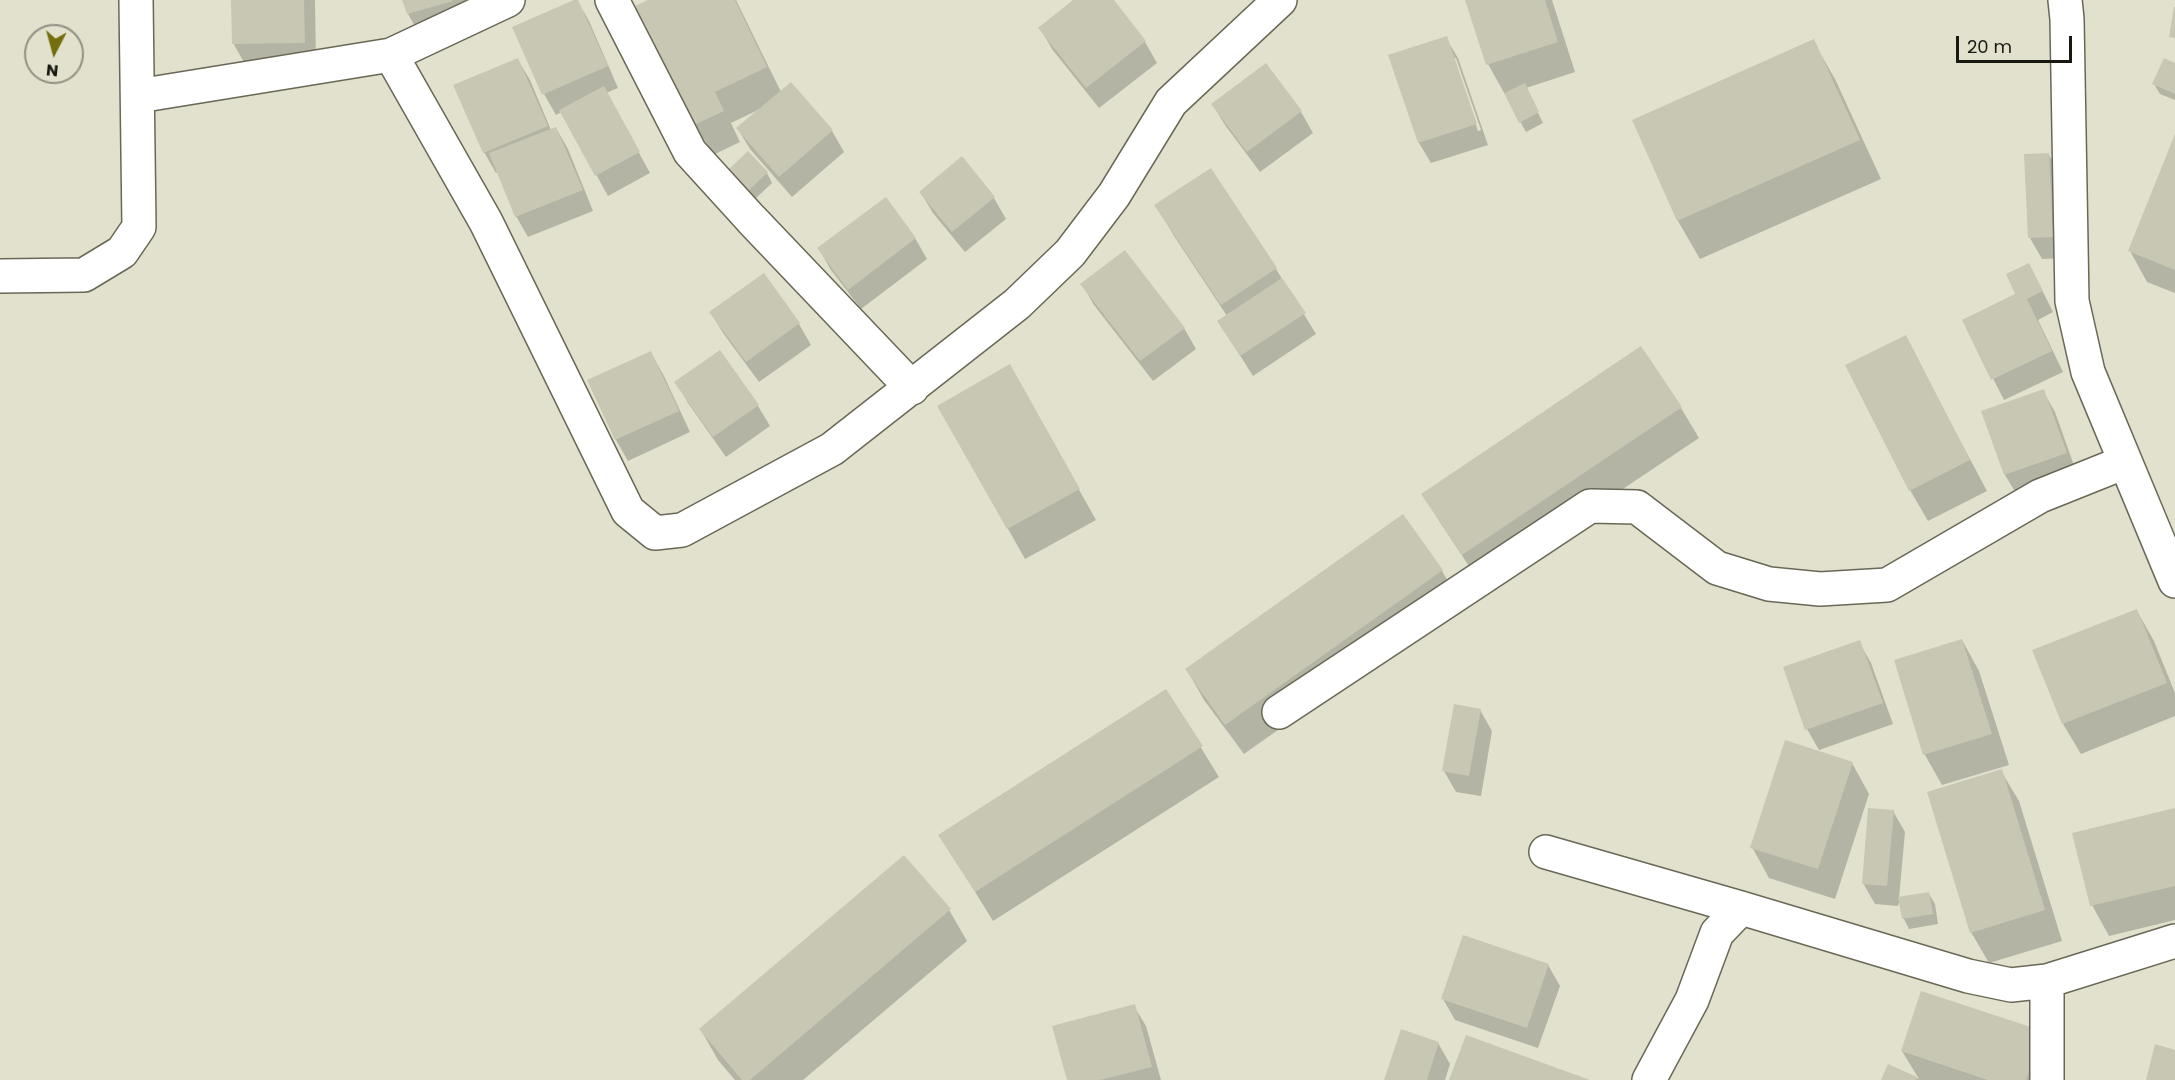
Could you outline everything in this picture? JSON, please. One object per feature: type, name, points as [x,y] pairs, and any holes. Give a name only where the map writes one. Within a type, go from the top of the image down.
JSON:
[{"type":"street","points":[[0,276],[84,275],[122,252],[140,227],[136,0]]},
{"type":"street","points":[[138,96],[392,55],[508,0]]},
{"type":"street","points":[[612,0],[690,152],[912,388]]},
{"type":"street","points":[[392,55],[486,222],[628,511],[655,533],[682,530],[832,449],[1017,304],[1070,253],[1114,195],[1171,102],[1280,0]]},
{"type":"street","points":[[2070,6],[2072,301],[2088,372],[2175,581]]},
{"type":"street","points":[[1279,712],[1590,506],[1637,507],[1717,568],[1769,584],[1820,589],[1887,585],[2040,496],[2125,462]]},
{"type":"street","points":[[1546,852],[1968,976],[2011,985],[2047,981],[2175,941]]},
{"type":"street","points":[[1649,1080],[1692,1000],[1717,933],[1741,908]]},
{"type":"street","points":[[2047,981],[2047,1080]]},
{"type":"building","points":[[231,0],[304,0],[305,43],[232,44]]},
{"type":"building","points":[[402,0],[452,0],[453,1],[407,14]]},
{"type":"building","points":[[578,0],[608,66],[542,95],[512,27]]},
{"type":"building","points":[[648,0],[735,0],[767,67],[715,92],[724,111],[694,125],[635,6]]},
{"type":"building","points":[[1073,0],[1114,0],[1146,41],[1086,88],[1038,28]]},
{"type":"building","points":[[1465,0],[1545,0],[1558,42],[1486,65]]},
{"type":"building","points":[[2175,7],[2175,38],[2169,37]]},
{"type":"building","points":[[1447,36],[1477,124],[1418,143],[1388,55]]},
{"type":"building","points":[[1814,39],[1860,140],[1677,221],[1632,120]]},
{"type":"building","points":[[518,58],[548,126],[483,153],[453,85]]},
{"type":"building","points":[[2164,58],[2175,63],[2175,94],[2152,84]]},
{"type":"building","points":[[1266,63],[1302,111],[1247,152],[1211,104]]},
{"type":"building","points":[[791,82],[833,130],[779,177],[736,128]]},
{"type":"building","points":[[1525,83],[1539,112],[1519,123],[1504,93]]},
{"type":"building","points":[[604,86],[640,152],[595,176],[559,110]]},
{"type":"building","points":[[556,127],[583,190],[515,217],[489,153]]},
{"type":"building","points":[[2175,134],[2175,270],[2128,251]]},
{"type":"building","points":[[748,151],[768,172],[748,191],[728,170]]},
{"type":"building","points":[[2049,153],[2053,237],[2028,238],[2024,154]]},
{"type":"building","points":[[962,156],[995,197],[952,232],[919,192]]},
{"type":"building","points":[[1211,168],[1277,268],[1221,305],[1154,205]]},
{"type":"building","points":[[886,197],[916,238],[848,290],[817,248]]},
{"type":"building","points":[[1125,250],[1185,328],[1140,361],[1080,284]]},
{"type":"building","points":[[2029,263],[2043,291],[2027,299],[2052,351],[1991,380],[1962,320],[2015,294],[2006,274]]},
{"type":"building","points":[[764,273],[800,323],[746,362],[709,312]]},
{"type":"building","points":[[1282,278],[1306,313],[1240,356],[1217,321]]},
{"type":"building","points":[[1906,335],[1970,460],[1909,491],[1845,365]]},
{"type":"building","points":[[1641,346],[1682,407],[1462,555],[1421,494]]},
{"type":"building","points":[[720,350],[759,405],[713,437],[674,382]]},
{"type":"building","points":[[651,351],[679,411],[615,440],[587,380]]},
{"type":"building","points":[[1010,364],[1080,489],[1007,529],[937,406]]},
{"type":"building","points":[[2044,389],[2067,453],[2004,475],[1981,411]]},
{"type":"building","points":[[1403,514],[1443,570],[1225,725],[1185,669]]},
{"type":"building","points":[[2137,609],[2167,683],[2062,724],[2032,650]]},
{"type":"building","points":[[1962,639],[1992,734],[1923,755],[1894,660]]},
{"type":"building","points":[[1860,640],[1883,703],[1805,730],[1783,667]]},
{"type":"building","points":[[1166,689],[1203,746],[975,892],[938,835]]},
{"type":"building","points":[[1454,704],[1481,709],[1469,776],[1442,771]]},
{"type":"building","points":[[1785,740],[1853,762],[1818,869],[1750,848]]},
{"type":"building","points":[[2002,769],[2045,910],[1970,933],[1927,792]]},
{"type":"building","points":[[1868,808],[1894,810],[1887,886],[1862,884]]},
{"type":"building","points":[[2175,808],[2175,886],[2090,906],[2072,833]]},
{"type":"building","points":[[904,855],[951,909],[750,1080],[742,1080],[699,1029]]},
{"type":"building","points":[[1929,892],[1933,914],[1902,919],[1898,897]]},
{"type":"building","points":[[1463,935],[1549,964],[1527,1028],[1441,999]]},
{"type":"building","points":[[1921,991],[2043,1031],[2026,1080],[1988,1080],[1901,1051]]},
{"type":"building","points":[[1135,1004],[1152,1067],[1100,1080],[1067,1080],[1052,1026]]},
{"type":"building","points":[[1401,1029],[1439,1042],[1427,1080],[1384,1080]]},
{"type":"building","points":[[1466,1035],[1590,1080],[1449,1080]]},
{"type":"building","points":[[2155,1044],[2175,1050],[2175,1080],[2146,1080]]},
{"type":"building","points":[[1888,1064],[1917,1077],[1916,1080],[1881,1080]]}]
